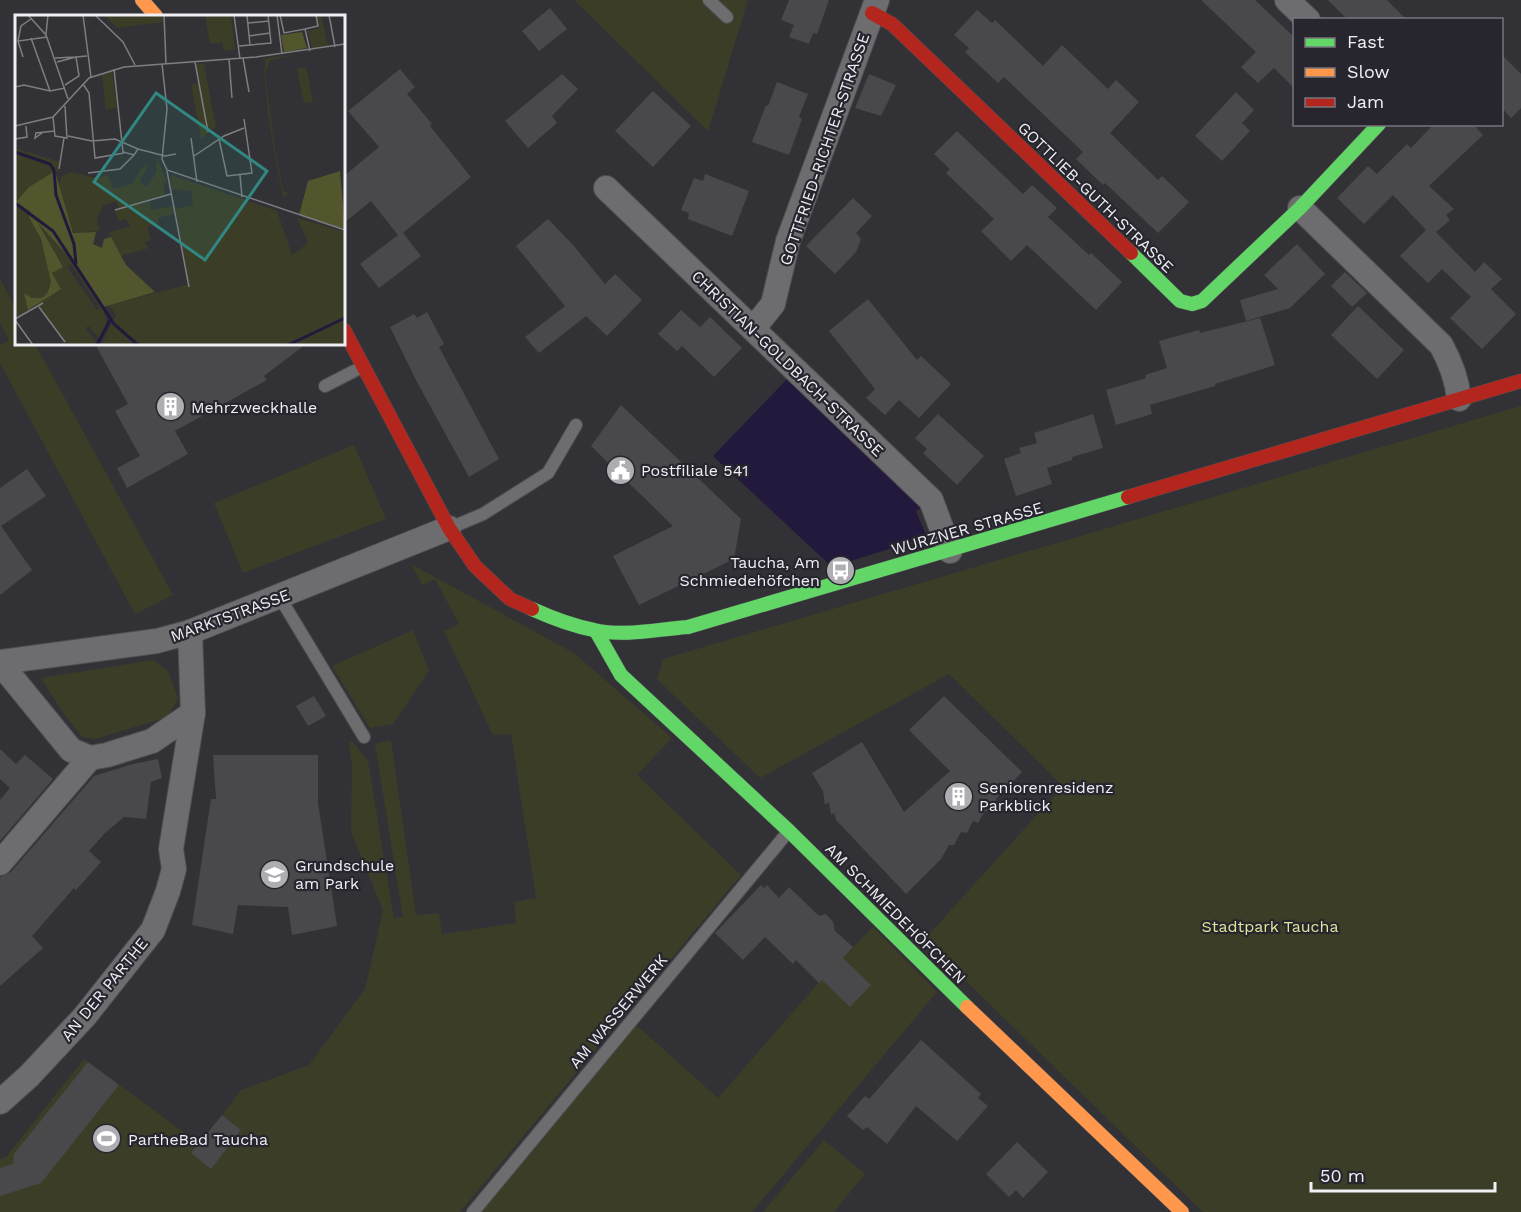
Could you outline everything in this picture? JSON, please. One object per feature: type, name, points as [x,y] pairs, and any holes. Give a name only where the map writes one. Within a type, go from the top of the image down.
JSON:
[{"type":"street","points":[[142,0],[155,15]]},
{"type":"street","points":[[1287,0],[1306,18]]},
{"type":"street","name":"GOTTLIEB-GUTH-STRASSE","points":[[874,6],[1180,301],[1192,304],[1202,301],[1300,208],[1377,126]]},
{"type":"street","name":"GOTTFRIED-RICHTER-STRASSE","points":[[753,329],[773,304],[788,241],[874,6]]},
{"type":"street","name":"CHRISTIAN-GOLDBACH-STRASSE","points":[[606,188],[931,500],[950,550]]},
{"type":"street","points":[[1300,208],[1441,345],[1458,381],[1459,399]]},
{"type":"street","name":"WURZNER STRASSE","points":[[345,332],[449,528],[475,566],[510,598],[552,618],[596,631],[623,632],[688,627],[1521,381]]},
{"type":"street","name":"MARKTSTRASSE","points":[[0,662],[157,641],[190,632],[449,528]]},
{"type":"street","name":"AM SCHMIEDEHÖFCHEN","points":[[596,631],[621,675],[789,831],[947,988],[1182,1212]]},
{"type":"street","name":"AN DER PARTHE","points":[[0,1102],[29,1076],[85,1016],[153,930],[174,869],[171,849],[193,713],[190,632]]},
{"type":"street","points":[[0,662],[71,750],[90,758],[152,741],[193,713]]},
{"type":"street","points":[[0,863],[90,758]]},
{"type":"lane","points":[[709,0],[727,17]]},
{"type":"lane","points":[[325,386],[363,367]]},
{"type":"lane","points":[[449,528],[483,514],[548,473],[576,425]]},
{"type":"lane","points":[[279,596],[310,636],[364,737]]},
{"type":"lane","name":"AM WASSERWERK","points":[[473,1212],[789,831]]},
{"type":"green space","points":[[574,0],[748,0],[708,131]]},
{"type":"green space","points":[[0,279],[15,307],[15,345],[36,345],[173,595],[135,614],[0,363],[0,345],[9,340],[0,323]]},
{"type":"green space","name":"Stadtpark Taucha","points":[[1521,406],[1521,1212],[1203,1212],[924,940],[1063,786],[949,674],[760,778],[657,679],[663,659]]},
{"type":"green space","points":[[354,445],[386,519],[243,573],[214,503]]},
{"type":"green space","points":[[411,564],[574,653],[672,738],[637,775],[741,875],[460,1212],[0,1212],[0,1159],[6,1157],[84,1059],[219,1158],[241,1130],[222,1115],[241,1090],[309,1065],[365,989],[383,910],[351,832],[352,765],[349,743],[352,741],[368,761],[394,918],[403,917],[375,744],[391,740],[416,915],[439,913],[442,934],[516,923],[514,902],[536,898],[511,734],[493,735],[444,631],[459,624],[435,579],[422,585]]},
{"type":"green space","points":[[413,630],[429,671],[393,724],[370,728],[332,666]]},
{"type":"green space","points":[[153,660],[168,671],[178,699],[168,717],[95,739],[82,737],[41,678]]},
{"type":"green space","points":[[873,927],[937,992],[752,1212],[480,1212],[635,1024],[718,1098],[820,981]]},
{"type":"green space","points":[[824,1140],[865,1174],[834,1212],[763,1212]]},
{"type":"shaded area","points":[[789,377],[924,506],[916,511],[927,537],[832,567],[713,456]]},
{"type":"building","points":[[789,0],[829,0],[817,34],[813,33],[809,44],[789,37],[794,25],[781,20]]},
{"type":"building","points":[[1201,0],[1255,0],[1293,36],[1293,87],[1274,68],[1258,83],[1241,67],[1256,52]]},
{"type":"building","points":[[1328,0],[1387,0],[1405,18],[1346,18]]},
{"type":"building","points":[[550,8],[567,29],[539,51],[522,31]]},
{"type":"building","points":[[977,10],[992,23],[995,20],[1043,66],[1062,45],[1108,89],[1116,80],[1139,102],[1110,133],[1158,180],[1162,176],[1189,202],[1158,233],[1076,159],[1083,152],[1004,77],[998,83],[965,52],[969,48],[954,35]]},
{"type":"building","points":[[1503,56],[1521,74],[1521,108],[1511,118],[1503,109]]},
{"type":"building","points":[[400,69],[415,87],[407,94],[471,177],[403,233],[421,256],[379,288],[360,264],[398,235],[371,201],[345,222],[345,175],[379,147],[348,111]]},
{"type":"building","points":[[562,74],[578,89],[552,116],[557,123],[528,148],[505,121]]},
{"type":"building","points":[[869,74],[896,85],[881,116],[855,108]]},
{"type":"building","points":[[777,82],[808,94],[789,155],[752,142]]},
{"type":"building","points":[[653,91],[691,126],[653,167],[615,131]]},
{"type":"building","points":[[1236,92],[1254,110],[1242,123],[1250,131],[1222,161],[1195,136]]},
{"type":"building","points":[[1432,126],[1475,126],[1483,135],[1429,186],[1454,209],[1446,215],[1450,220],[1436,232],[1475,272],[1484,262],[1502,279],[1491,289],[1516,314],[1482,349],[1450,318],[1471,297],[1442,269],[1428,283],[1400,256],[1426,230],[1393,195],[1364,224],[1337,198],[1368,166],[1377,174],[1407,144],[1411,148]]},
{"type":"building","points":[[957,131],[1023,194],[1032,185],[1057,208],[1048,217],[1122,282],[1096,310],[1027,245],[1011,261],[981,231],[994,219],[946,173],[950,169],[934,154]]},
{"type":"building","points":[[705,174],[749,191],[732,236],[688,219],[689,213],[681,210],[694,178],[703,181]]},
{"type":"building","points":[[853,198],[872,216],[856,233],[861,239],[856,252],[835,274],[806,246]]},
{"type":"building","points":[[548,219],[605,284],[615,274],[642,300],[607,336],[586,316],[539,353],[525,337],[565,306],[516,246]]},
{"type":"building","points":[[1297,244],[1325,274],[1290,308],[1246,321],[1240,300],[1278,289],[1264,275]]},
{"type":"building","points":[[1345,272],[1367,293],[1352,307],[1331,286]]},
{"type":"building","points":[[868,299],[917,360],[921,356],[951,384],[919,418],[899,400],[885,415],[866,398],[875,389],[829,331]]},
{"type":"building","points":[[1358,306],[1404,350],[1377,379],[1331,335]]},
{"type":"building","points":[[681,310],[700,327],[710,317],[742,348],[714,377],[682,346],[677,351],[658,334]]},
{"type":"building","points":[[427,312],[444,344],[439,347],[499,459],[469,477],[390,327],[414,314],[417,318]]},
{"type":"building","points":[[1260,318],[1275,365],[1150,405],[1152,414],[1116,425],[1106,390],[1146,378],[1145,375],[1167,368],[1159,341],[1199,330],[1200,333]]},
{"type":"building","name":"Mehrzweckhalle","points":[[96,345],[305,345],[264,376],[267,380],[175,431],[188,454],[127,488],[117,468],[140,456],[115,411],[128,404]]},
{"type":"building","points":[[621,405],[741,519],[734,559],[639,605],[613,556],[673,526],[591,446]]},
{"type":"building","points":[[938,414],[984,456],[957,485],[923,453],[927,449],[915,438]]},
{"type":"building","points":[[1093,414],[1103,448],[1072,457],[1072,460],[1047,468],[1052,484],[1016,496],[1004,459],[1021,453],[1019,448],[1037,443],[1034,433]]},
{"type":"building","points":[[27,469],[46,496],[1,526],[32,570],[0,595],[0,488]]},
{"type":"building","points":[[314,696],[326,716],[308,726],[296,706]]},
{"type":"building","name":"Seniorenresidenz Parkblick","points":[[944,696],[1022,772],[996,799],[990,811],[985,811],[978,823],[973,821],[967,833],[961,832],[954,845],[949,845],[941,859],[906,894],[836,820],[834,813],[831,815],[829,802],[825,805],[823,791],[812,773],[862,742],[904,812],[950,771],[909,730]]},
{"type":"building","points":[[0,749],[16,764],[25,755],[53,779],[0,841],[0,800],[10,788],[0,779]]},
{"type":"building","points":[[213,755],[318,755],[318,803],[337,926],[292,935],[288,907],[238,905],[233,934],[192,925],[211,799],[216,799]]},
{"type":"building","points":[[158,759],[162,778],[151,782],[146,819],[124,817],[89,851],[101,862],[76,890],[74,888],[32,936],[43,948],[0,986],[0,877],[11,872],[94,776]]},
{"type":"building","points":[[761,885],[764,888],[767,885],[779,898],[789,887],[819,916],[826,914],[833,922],[835,931],[853,947],[843,958],[871,985],[850,1007],[822,980],[819,983],[796,960],[793,964],[765,937],[743,960],[715,933]]},
{"type":"building","points":[[921,1040],[981,1094],[978,1098],[988,1106],[957,1141],[916,1106],[887,1144],[867,1127],[863,1130],[847,1116],[865,1096],[869,1099]]},
{"type":"building","points":[[88,1062],[119,1085],[41,1183],[0,1196],[0,1168],[13,1164],[14,1154]]},
{"type":"building","points":[[222,1115],[241,1130],[211,1169],[191,1153]]},
{"type":"building","points":[[1017,1142],[1048,1172],[1023,1198],[1016,1190],[1009,1197],[986,1174]]},
{"type":"traffic: fast","points":[[1131,253],[1180,301],[1192,304],[1202,301],[1300,208],[1377,126]]},
{"type":"traffic: fast","points":[[532,609],[570,624],[605,632],[629,633],[688,627],[1128,497]]},
{"type":"traffic: fast","points":[[596,631],[621,675],[789,831],[967,1007]]},
{"type":"traffic: slow","points":[[142,0],[155,15]]},
{"type":"traffic: slow","points":[[967,1007],[1182,1212]]},
{"type":"traffic: jam","points":[[872,13],[892,24],[1131,253]]},
{"type":"traffic: jam","points":[[345,332],[449,528],[475,566],[510,599],[532,609]]},
{"type":"traffic: jam","points":[[1128,497],[1521,381]]},
{"type":"place","name":"Mehrzweckhalle","points":[[170,407]]},
{"type":"place","name":"Postfiliale 541","points":[[620,470]]},
{"type":"place","name":"Taucha, Am Schmiedehöfchen","points":[[841,571]]},
{"type":"place","name":"Seniorenresidenz Parkblick","points":[[958,796]]},
{"type":"place","name":"Grundschule am Park","points":[[274,874]]},
{"type":"place","name":"PartheBad Taucha","points":[[107,1139]]}]
